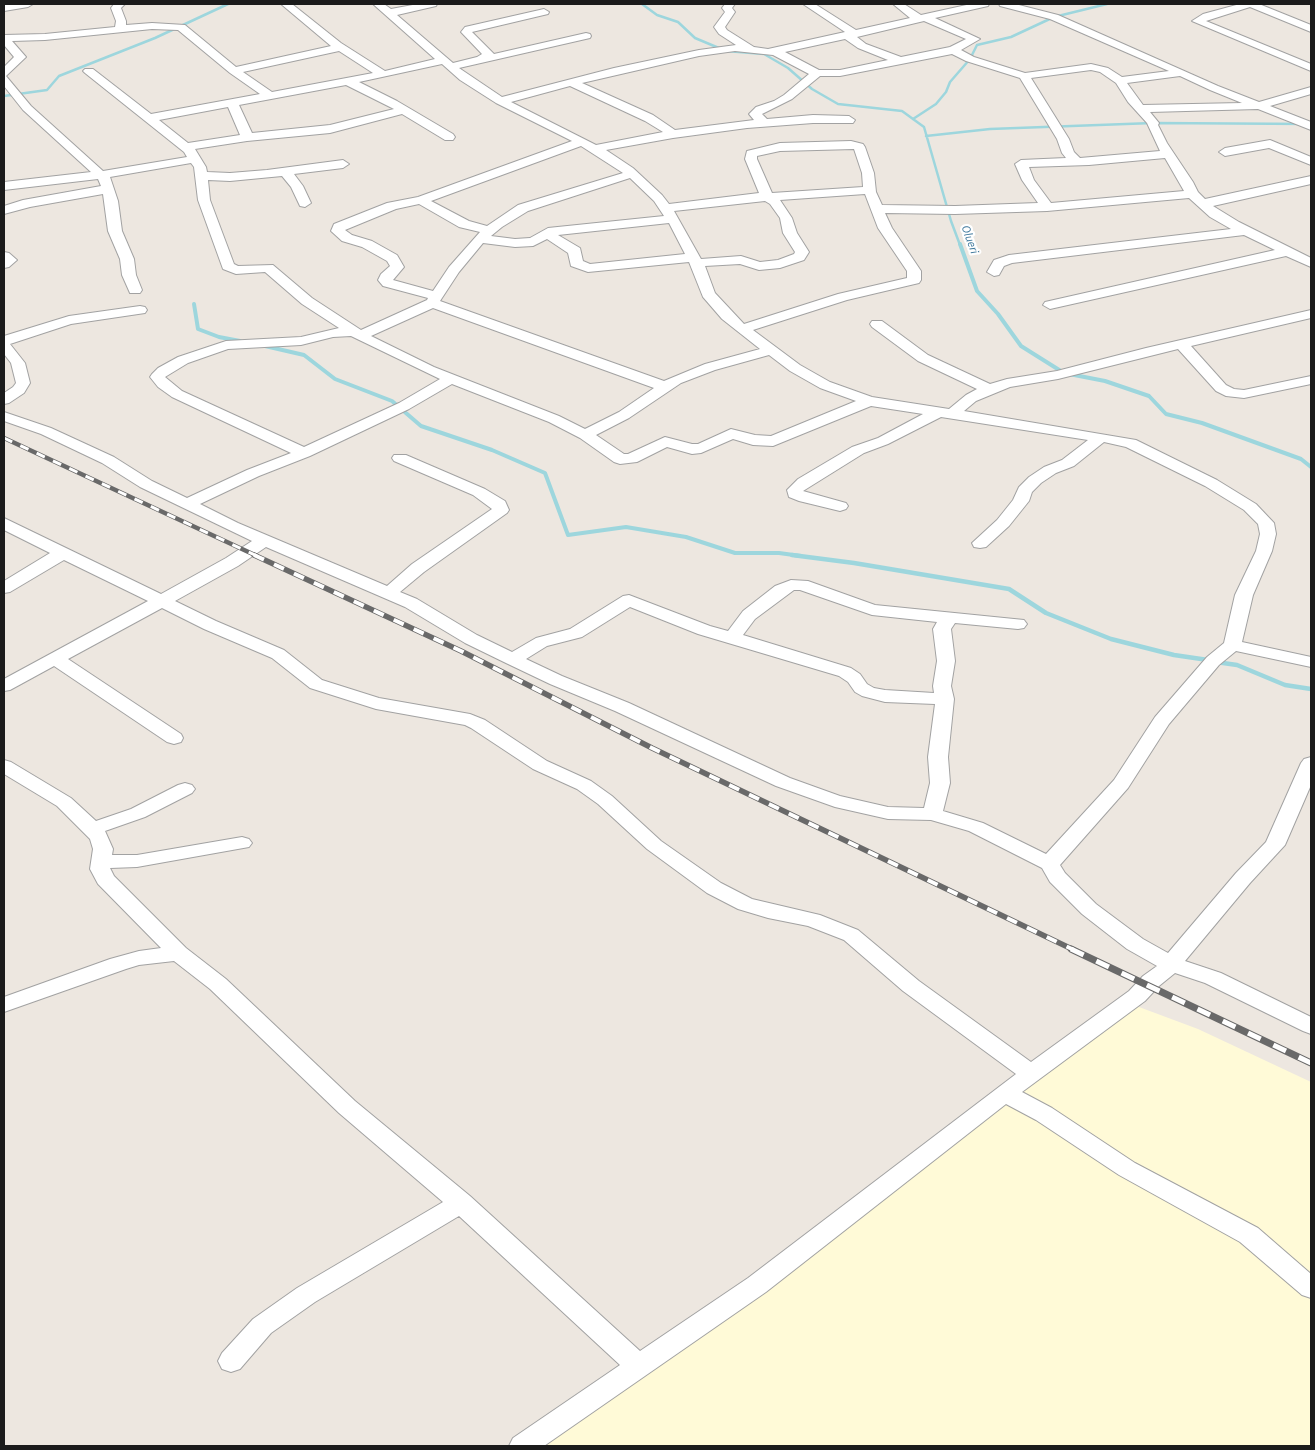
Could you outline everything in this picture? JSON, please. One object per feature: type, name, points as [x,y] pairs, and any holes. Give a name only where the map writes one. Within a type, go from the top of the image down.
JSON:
[{"type":"street","points":[[4,8],[28,4]]},
{"type":"street","points":[[120,4],[116,8],[121,21],[120,28]]},
{"type":"street","points":[[286,4],[341,47],[381,73]]},
{"type":"street","points":[[378,4],[464,78],[500,101],[582,142],[631,174],[669,213],[695,260],[708,294],[727,316],[742,329],[795,368],[818,380],[869,401],[1130,443],[1211,483],[1250,507],[1266,523],[1268,534],[1264,551],[1244,595],[1232,645],[1213,661],[1162,721],[1121,784],[1049,864]]},
{"type":"street","points":[[389,13],[432,4]]},
{"type":"street","points":[[730,4],[727,8],[730,12],[719,27],[722,32],[750,49]]},
{"type":"street","points":[[808,4],[851,34],[862,46],[900,62]]},
{"type":"street","points":[[500,101],[614,71],[699,53],[730,49],[774,52],[817,73],[840,73],[953,50],[975,39],[922,18],[898,4]]},
{"type":"street","points":[[774,52],[983,4]]},
{"type":"street","points":[[1004,4],[1054,17],[1257,106],[1311,126]]},
{"type":"street","points":[[1311,29],[1251,4],[1207,16],[1197,21],[1311,68]]},
{"type":"street","points":[[481,60],[489,54],[466,32],[484,25],[544,12]]},
{"type":"street","points":[[4,38],[45,37],[120,28],[182,27],[234,71],[269,95]]},
{"type":"street","points":[[151,118],[381,73],[481,60],[586,36]]},
{"type":"street","points":[[4,38],[20,58],[4,73]]},
{"type":"street","points":[[234,71],[341,47]]},
{"type":"street","points":[[953,50],[970,59],[1024,76],[1064,70],[1091,68],[1104,70],[1120,81],[1140,109],[1153,123],[1152,125],[1167,154],[1187,182],[1192,194],[1227,222],[1302,256]]},
{"type":"street","points":[[89,71],[186,147],[195,159],[200,167],[204,200],[228,266],[236,270],[261,267],[273,271],[307,301],[358,334],[451,379],[554,419],[585,435],[614,457],[624,460],[665,442],[692,450],[701,448],[731,434],[738,434],[754,440],[773,441],[869,401]]},
{"type":"street","points":[[1120,81],[1182,72]]},
{"type":"street","points":[[764,123],[755,114],[760,109],[778,104],[817,73]]},
{"type":"street","points":[[1024,76],[1063,139],[1068,153],[1076,161]]},
{"type":"street","points":[[4,79],[27,108],[105,179],[112,201],[115,231],[127,259],[129,274],[135,290]]},
{"type":"street","points":[[347,81],[386,99],[449,137]]},
{"type":"street","points":[[570,82],[650,118],[673,134]]},
{"type":"street","points":[[1140,109],[1257,106],[1311,90]]},
{"type":"street","points":[[232,102],[247,137]]},
{"type":"street","points":[[186,147],[247,137],[330,129],[403,110]]},
{"type":"street","points":[[594,149],[673,134],[764,123],[848,120]]},
{"type":"street","points":[[582,142],[421,200],[392,206],[339,227],[338,231],[347,238],[367,244],[392,258],[398,267],[386,277],[385,280],[388,283],[666,387]]},
{"type":"street","points":[[548,232],[575,251],[576,263],[588,268],[695,260],[740,260],[759,266],[780,264],[799,257],[802,252],[790,233],[786,218],[775,201],[767,197],[751,159],[751,154],[780,147],[851,145],[859,147],[868,173],[870,190],[885,228],[914,271],[914,280],[843,298],[742,329]]},
{"type":"street","points":[[1225,152],[1273,145],[1311,161]]},
{"type":"street","points":[[1047,207],[1028,180],[1021,164],[1167,154]]},
{"type":"street","points":[[4,186],[101,175],[195,159]]},
{"type":"street","points":[[200,176],[230,177],[343,164]]},
{"type":"street","points":[[285,172],[297,186],[305,203]]},
{"type":"street","points":[[304,453],[177,394],[163,384],[158,377],[163,371],[183,360],[226,345],[301,341],[332,333],[358,334],[434,300],[454,270],[485,235],[497,224],[523,208],[631,174]]},
{"type":"street","points":[[1202,203],[1220,201],[1311,180]]},
{"type":"street","points":[[1297,183],[1311,191]]},
{"type":"street","points":[[4,210],[28,203],[108,189]]},
{"type":"street","points":[[421,200],[485,235],[514,243],[533,242],[548,232],[767,197],[870,190]]},
{"type":"street","points":[[878,209],[950,210],[1047,207],[1192,194]]},
{"type":"street","points":[[994,272],[999,263],[1008,259],[1246,231]]},
{"type":"street","points":[[4,256],[10,260],[4,264]]},
{"type":"street","points":[[1050,305],[1302,256]]},
{"type":"street","points":[[4,341],[69,320],[140,310]]},
{"type":"street","points":[[840,506],[805,498],[795,494],[795,490],[804,482],[858,450],[883,442],[945,413],[989,389],[1020,379],[1058,375],[1311,314]]},
{"type":"street","points":[[877,324],[923,358],[989,389]]},
{"type":"street","points":[[1182,344],[1221,388],[1230,393],[1244,394],[1311,380]]},
{"type":"street","points":[[4,345],[18,362],[23,383],[19,390],[4,400]]},
{"type":"street","points":[[585,435],[624,414],[676,380],[710,367],[772,350]]},
{"type":"street","points":[[187,504],[399,409],[451,379]]},
{"type":"street","points":[[4,416],[46,431],[108,460],[146,484],[187,504],[264,540],[411,603],[471,639],[512,659],[556,680],[622,707],[783,782],[835,801],[888,813],[932,814],[976,827],[1049,864],[1057,877],[1089,909],[1135,944],[1171,964],[1213,978],[1311,1026]]},
{"type":"street","points":[[980,543],[1009,516],[1021,501],[1025,490],[1035,480],[1050,470],[1068,463],[1102,437]]},
{"type":"street","points":[[388,594],[418,568],[500,510],[499,504],[479,492],[400,458]]},
{"type":"street","points":[[4,523],[210,625],[278,654],[316,684],[376,703],[470,720],[478,724],[540,765],[584,785],[606,800],[627,822],[661,850],[714,888],[745,904],[768,911],[813,920],[851,936],[911,986],[1032,1074]]},
{"type":"street","points":[[4,686],[232,562],[264,540]]},
{"type":"street","points":[[4,588],[63,553]]},
{"type":"street","points":[[732,636],[749,615],[781,590],[791,585],[802,585],[872,610],[1018,624]]},
{"type":"street","points":[[512,659],[542,642],[576,633],[629,600],[704,630],[732,636],[844,672],[854,678],[861,688],[868,692],[885,696],[945,699]]},
{"type":"street","points":[[932,814],[940,784],[938,757],[945,699],[942,686],[946,661],[942,628],[947,620],[954,618]]},
{"type":"street","points":[[1232,645],[1311,662]]},
{"type":"street","points":[[56,659],[174,738]]},
{"type":"street","points":[[523,1446],[757,1285],[1005,1093],[1137,996],[1151,981],[1166,970],[1243,878],[1275,845],[1311,763]]},
{"type":"street","points":[[4,766],[64,802],[92,829],[99,837],[104,849],[100,869],[105,879],[178,953],[218,984],[250,1017],[403,1156],[461,1203],[638,1366]]},
{"type":"street","points":[[92,829],[138,812],[184,789]]},
{"type":"street","points":[[101,862],[137,861],[242,843]]},
{"type":"street","points":[[4,1005],[118,964],[139,958],[178,953]]},
{"type":"street","points":[[1005,1093],[1044,1114],[1127,1169],[1215,1215],[1248,1235],[1311,1288]]},
{"type":"street","points":[[231,1361],[262,1326],[306,1295],[461,1203]]},
{"type":"shaded area","points":[[1131,1004],[1198,1029],[1311,1082],[1311,1446],[538,1446]]},
{"type":"waterway","points":[[4,96],[47,90],[59,76],[155,38],[228,4]]},
{"type":"waterway","name":"Olueri","points":[[642,4],[657,15],[678,22],[695,38],[726,51],[764,54],[788,68],[812,89],[838,104],[902,111],[913,119]]},
{"type":"waterway","points":[[913,119],[936,104],[946,92],[950,82],[970,59],[977,45],[1011,37],[1054,17],[1107,4]]},
{"type":"waterway","name":"Olueri","points":[[913,119],[924,127],[927,136]]},
{"type":"waterway","points":[[927,136],[990,129],[1153,123],[1311,124]]},
{"type":"waterway","name":"Olueri","points":[[927,136],[951,221],[960,245]]},
{"type":"waterway","name":"Olueri","points":[[960,244],[977,291],[998,314],[1021,346],[1064,373],[1105,381],[1149,396],[1166,414],[1202,423],[1301,459],[1311,467]]},
{"type":"waterway","points":[[194,304],[198,329],[219,337],[240,341]]},
{"type":"waterway","points":[[265,346],[304,355],[335,379],[392,401],[421,426],[492,450],[545,473],[568,535],[626,527],[686,537],[735,553],[779,553],[801,556]]},
{"type":"waterway","points":[[792,555],[854,563],[1009,589],[1046,613],[1111,639],[1174,655],[1208,660]]},
{"type":"waterway","points":[[1216,662],[1237,665],[1285,685],[1311,689]]},
{"type":"railway","points":[[4,438],[257,556]]},
{"type":"railway","points":[[254,555],[461,651],[652,748],[1074,950]]},
{"type":"railway","points":[[1071,949],[1311,1063]]}]
